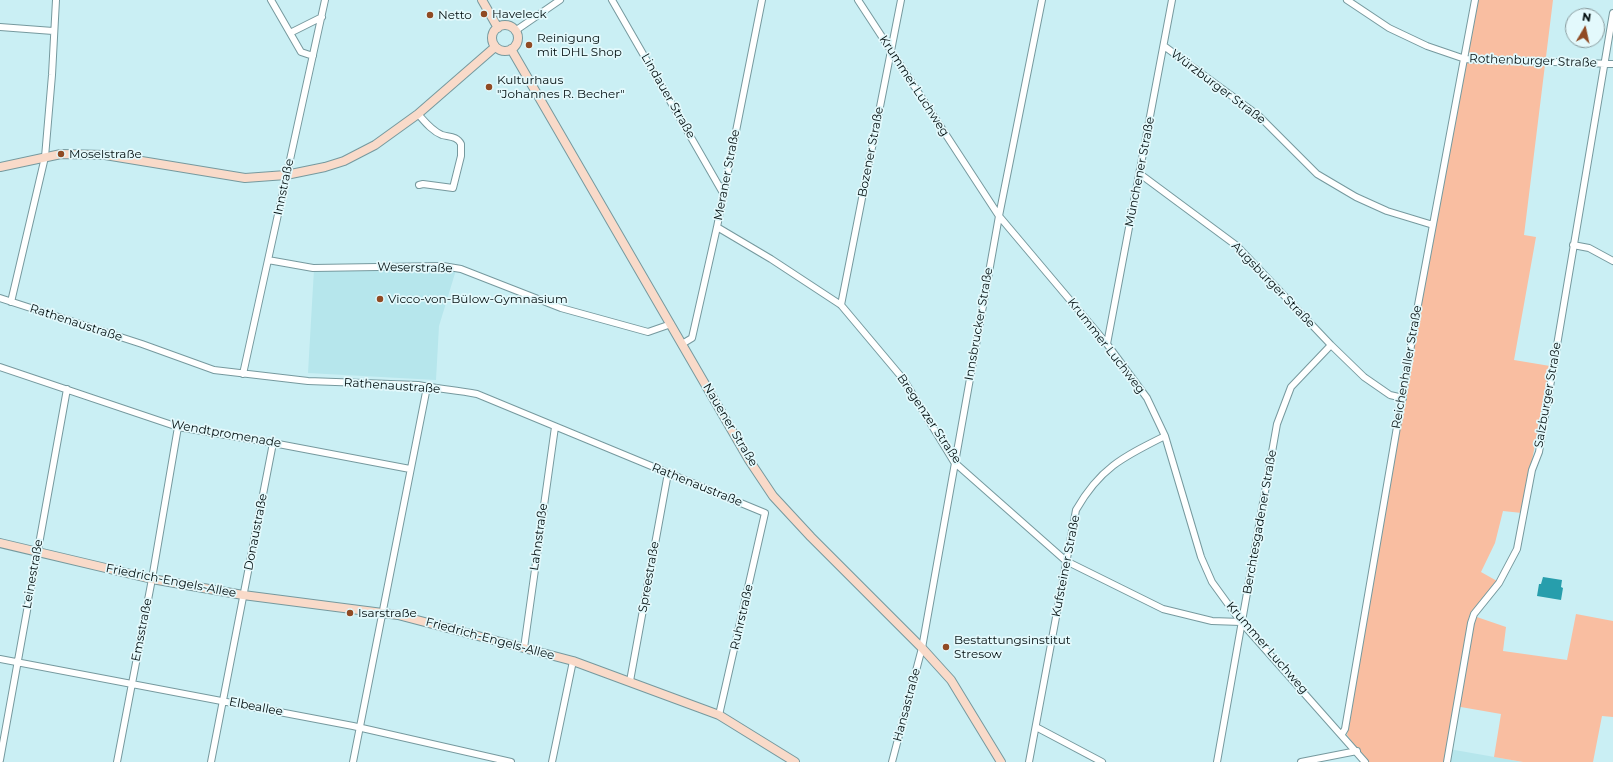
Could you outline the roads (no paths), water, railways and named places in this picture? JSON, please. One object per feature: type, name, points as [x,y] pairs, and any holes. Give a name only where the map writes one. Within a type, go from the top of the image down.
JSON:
[{"type":"street","points":[[11,302],[45,157],[52,75],[53,31],[56,0]]},
{"type":"street","points":[[271,0],[301,52],[313,56]]},
{"type":"street","name":"Innstraße","points":[[243,374],[325,0]]},
{"type":"street","points":[[482,0],[498,28]]},
{"type":"street","points":[[515,31],[560,0]]},
{"type":"street","name":"Lindauer Straße","points":[[612,0],[723,193]]},
{"type":"street","name":"Meraner Straße","points":[[682,344],[692,338],[717,227],[762,0]]},
{"type":"street","name":"Krummer Luchweg","points":[[858,0],[999,216],[1107,344],[1147,398],[1165,436],[1201,557],[1212,582],[1241,622],[1342,734],[1365,762]]},
{"type":"street","name":"Bozener Straße","points":[[841,305],[901,0]]},
{"type":"street","name":"Innsbrucker Straße","points":[[922,648],[999,216],[1042,0]]},
{"type":"street","name":"Münchener Straße","points":[[1107,344],[1172,0]]},
{"type":"street","name":"Rothenburger Straße","points":[[1347,0],[1385,25],[1427,46],[1465,59],[1613,64]]},
{"type":"street","name":"Reichenhaller Straße","points":[[1342,734],[1345,729],[1433,225],[1475,0]]},
{"type":"street","name":"Salzburger Straße","points":[[1447,762],[1471,623],[1474,614],[1499,583],[1517,549],[1532,470],[1539,452],[1613,13]]},
{"type":"street","points":[[290,33],[322,17]]},
{"type":"street","points":[[509,26],[515,31],[517,39],[511,49],[503,51],[495,47],[492,39],[494,31],[498,28],[509,26]]},
{"type":"street","points":[[0,27],[53,31]]},
{"type":"street","name":"Würzburger Straße","points":[[1164,46],[1259,116],[1317,174],[1356,197],[1387,211],[1433,225]]},
{"type":"street","points":[[0,167],[62,154],[105,155],[245,178],[286,175],[325,167],[344,161],[375,145],[418,114],[495,47]]},
{"type":"street","name":"Nauener Straße","points":[[511,49],[745,453],[773,496],[811,537],[922,648],[960,694],[1001,762]]},
{"type":"street","points":[[418,114],[429,127],[440,134],[456,138],[461,144],[461,156],[454,188],[423,184],[420,185]]},
{"type":"street","name":"Augsburger Straße","points":[[1140,174],[1237,246],[1331,345],[1364,377],[1390,395],[1403,398]]},
{"type":"street","name":"Bregenzer Straße","points":[[717,227],[771,259],[841,305],[904,380],[954,462],[1066,561],[1163,609],[1212,621],[1241,622]]},
{"type":"street","points":[[1574,245],[1589,248],[1613,261]]},
{"type":"street","name":"Weserstraße","points":[[268,260],[313,268],[443,266],[461,269],[561,308],[648,332],[671,324]]},
{"type":"street","name":"Rathenaustraße","points":[[0,298],[136,342],[214,370],[308,381],[427,387],[477,394],[765,512],[764,519]]},
{"type":"street","name":"Berchtesgadener Straße","points":[[1217,762],[1241,622],[1278,424],[1284,401],[1291,387],[1299,377],[1331,345]]},
{"type":"street","name":"Wendtpromenade","points":[[0,367],[178,427],[410,469]]},
{"type":"street","points":[[353,762],[427,387]]},
{"type":"street","name":"Leinestraße","points":[[0,760],[36,552],[67,389]]},
{"type":"street","name":"Emsstraße","points":[[117,762],[152,579],[178,427]]},
{"type":"street","name":"Lahnstraße","points":[[524,648],[555,427]]},
{"type":"street","name":"Kufsteiner Straße","points":[[1029,762],[1076,510],[1087,491],[1113,464],[1134,451],[1165,436]]},
{"type":"street","name":"Donaustraße","points":[[210,762],[273,443]]},
{"type":"street","name":"Spreestraße","points":[[630,681],[668,473]]},
{"type":"street","name":"Ruhrstraße","points":[[719,715],[764,519]]},
{"type":"street","name":"Friedrich-Engels-Allee","points":[[0,543],[152,579],[243,595],[382,612],[573,661],[719,715],[795,762]]},
{"type":"street","name":"Hansastraße","points":[[892,762],[922,648]]},
{"type":"street","name":"Elbeallee","points":[[0,659],[132,683],[360,728],[511,762]]},
{"type":"street","points":[[552,762],[573,661]]},
{"type":"street","points":[[1036,727],[1102,762]]},
{"type":"street","points":[[1301,762],[1357,751]]},
{"type":"water","points":[[1543,577],[1562,580],[1561,587],[1563,588],[1561,600],[1537,596],[1539,584],[1541,584]]},
{"type":"place","name":"Haveleck","points":[[484,14]]},
{"type":"place","name":"Netto","points":[[430,15]]},
{"type":"place","name":"Reinigung mit DHL Shop","points":[[529,45]]},
{"type":"place","name":"Kulturhaus \"Johannes R. Becher\"","points":[[489,87]]},
{"type":"place","name":"Moselstraße","points":[[61,154]]},
{"type":"place","name":"Vicco-von-Bülow-Gymnasium","points":[[380,299]]},
{"type":"place","name":"Isarstraße","points":[[350,613]]},
{"type":"place","name":"Bestattungsinstitut Stresow","points":[[946,647]]}]
